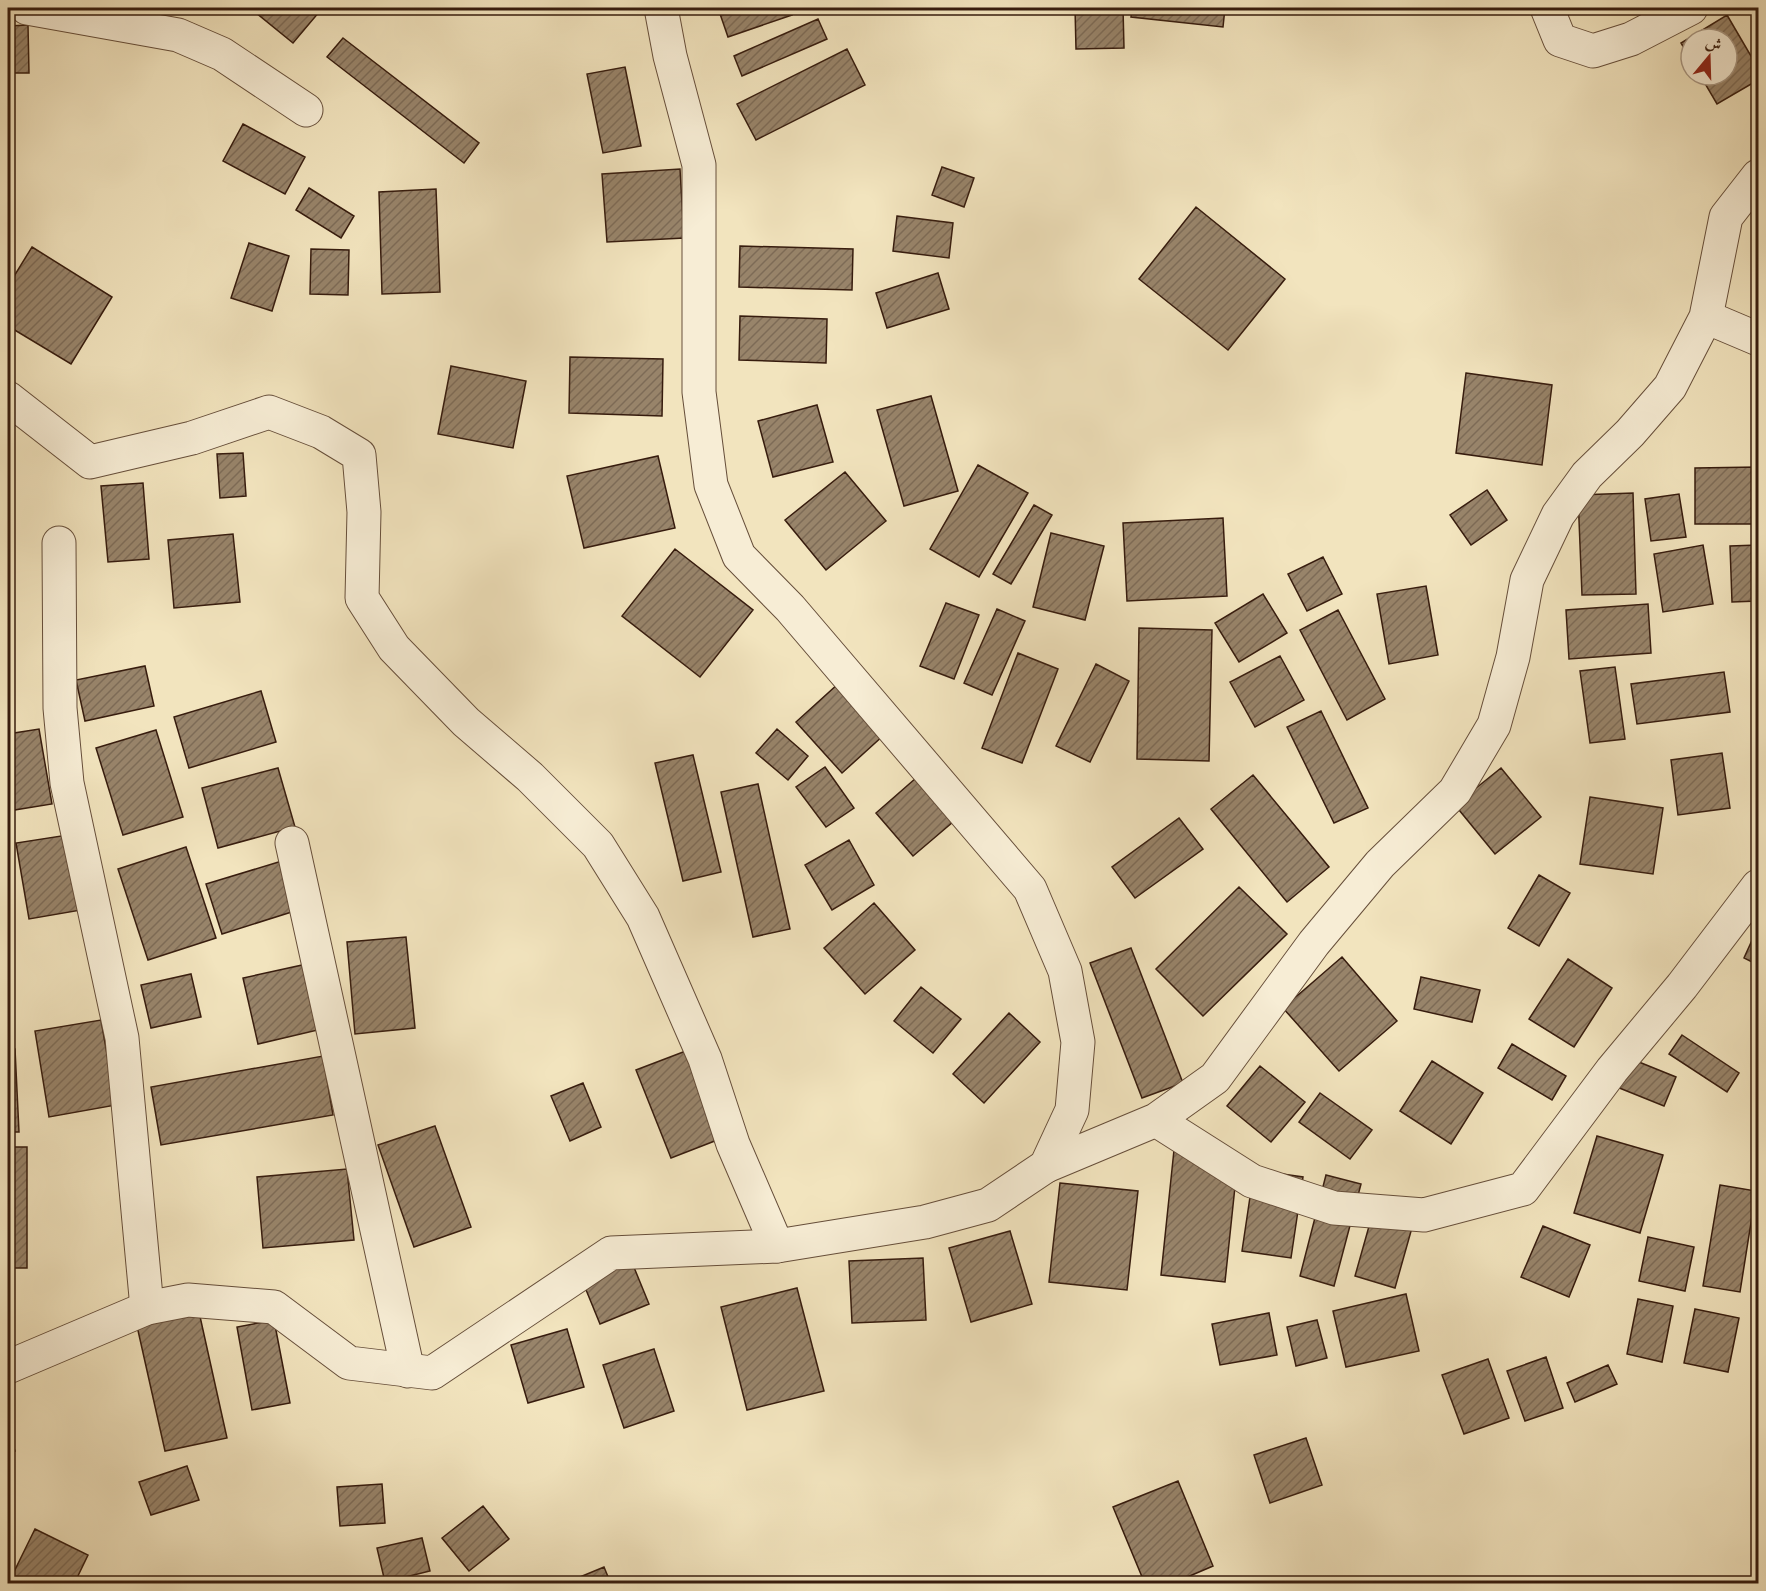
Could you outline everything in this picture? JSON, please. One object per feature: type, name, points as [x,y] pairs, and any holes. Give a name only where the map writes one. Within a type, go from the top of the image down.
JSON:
[{"type":"street","points":[[27,8],[178,35],[222,54],[306,110]]},
{"type":"street","points":[[662,8],[670,56],[699,165],[699,392],[711,485],[739,556],[790,608],[1030,889],[1065,971],[1078,1041],[1072,1110],[1046,1166]]},
{"type":"street","points":[[1547,8],[1560,40],[1593,51],[1631,39],[1691,8]]},
{"type":"street","points":[[8,1367],[147,1308],[188,1300],[274,1307],[349,1363],[432,1373],[611,1253],[777,1246],[925,1222],[988,1205],[1046,1166],[1156,1120],[1215,1077],[1329,926],[1380,864],[1455,791],[1494,725],[1512,657],[1527,580],[1557,515],[1587,475],[1630,433],[1670,387],[1706,317],[1726,218],[1758,176]]},
{"type":"street","points":[[1706,317],[1758,339]]},
{"type":"street","points":[[8,398],[90,462],[192,438],[269,412],[321,432],[360,455],[364,512],[362,598],[394,648],[466,722],[530,777],[598,845],[643,917],[663,968],[705,1059],[733,1144],[777,1246]]},
{"type":"street","points":[[59,543],[60,708],[67,783],[122,1038],[147,1308]]},
{"type":"street","points":[[292,843],[408,1371]]},
{"type":"street","points":[[1156,1120],[1252,1181],[1334,1208],[1424,1215],[1523,1189],[1612,1070],[1682,986],[1758,886]]},
{"type":"building","points":[[250,8],[315,8],[320,11],[293,43]]},
{"type":"building","points":[[718,8],[789,8],[792,15],[728,37]]},
{"type":"building","points":[[1075,8],[1123,8],[1124,48],[1076,49]]},
{"type":"building","points":[[1132,8],[1225,8],[1223,27],[1131,17]]},
{"type":"building","points":[[1727,15],[1734,27],[1707,27]]},
{"type":"building","points":[[818,19],[827,39],[742,76],[734,56]]},
{"type":"building","points":[[28,25],[29,73],[8,73],[8,26]]},
{"type":"building","points":[[1739,36],[1758,68],[1758,80],[1717,104],[1707,87],[1739,87]]},
{"type":"building","points":[[343,38],[479,143],[464,163],[327,57]]},
{"type":"building","points":[[847,49],[865,85],[756,140],[737,104]]},
{"type":"building","points":[[625,67],[641,146],[603,153],[587,74]]},
{"type":"building","points":[[243,124],[305,157],[285,194],[223,161]]},
{"type":"building","points":[[942,167],[974,178],[964,207],[932,195]]},
{"type":"building","points":[[680,169],[684,238],[607,242],[602,174]]},
{"type":"building","points":[[309,188],[354,216],[341,238],[296,210]]},
{"type":"building","points":[[436,189],[440,292],[382,294],[379,192]]},
{"type":"building","points":[[1196,207],[1285,279],[1228,350],[1139,279]]},
{"type":"building","points":[[897,216],[953,223],[949,258],[893,251]]},
{"type":"building","points":[[249,243],[289,256],[272,311],[231,298]]},
{"type":"building","points":[[740,246],[853,249],[852,290],[739,287]]},
{"type":"building","points":[[32,247],[112,297],[71,364],[8,326],[8,286]]},
{"type":"building","points":[[311,249],[349,250],[348,295],[310,294]]},
{"type":"building","points":[[938,273],[949,309],[887,328],[876,293]]},
{"type":"building","points":[[740,316],[827,319],[826,363],[739,360]]},
{"type":"building","points":[[570,357],[663,359],[662,416],[569,413]]},
{"type":"building","points":[[451,366],[526,381],[513,448],[438,434]]},
{"type":"building","points":[[1466,373],[1552,385],[1542,465],[1456,453]]},
{"type":"building","points":[[931,396],[958,491],[904,506],[877,410]]},
{"type":"building","points":[[817,405],[833,462],[773,477],[758,421]]},
{"type":"building","points":[[243,453],[246,496],[220,498],[217,454]]},
{"type":"building","points":[[658,456],[675,528],[584,548],[567,476]]},
{"type":"building","points":[[978,465],[1028,493],[979,577],[930,549]]},
{"type":"building","points":[[1758,467],[1758,524],[1695,524],[1695,468]]},
{"type":"building","points":[[845,472],[886,521],[826,570],[785,520]]},
{"type":"building","points":[[143,483],[149,559],[108,562],[101,486]]},
{"type":"building","points":[[1487,490],[1507,520],[1471,545],[1450,515]]},
{"type":"building","points":[[1633,493],[1636,594],[1582,595],[1578,495]]},
{"type":"building","points":[[1679,494],[1686,537],[1651,541],[1645,499]]},
{"type":"building","points":[[1034,505],[1052,515],[1011,584],[993,574]]},
{"type":"building","points":[[1223,518],[1227,596],[1127,601],[1123,523]]},
{"type":"building","points":[[1051,533],[1104,546],[1085,620],[1033,607]]},
{"type":"building","points":[[233,534],[240,602],[174,608],[168,540]]},
{"type":"building","points":[[1703,545],[1713,604],[1663,612],[1654,554]]},
{"type":"building","points":[[1758,545],[1758,601],[1732,602],[1730,546]]},
{"type":"building","points":[[675,549],[753,610],[700,677],[622,616]]},
{"type":"building","points":[[1323,557],[1342,594],[1307,611],[1288,574]]},
{"type":"building","points":[[1426,586],[1438,655],[1389,664],[1377,594]]},
{"type":"building","points":[[1263,594],[1287,633],[1239,662],[1215,623]]},
{"type":"building","points":[[946,603],[979,615],[954,679],[920,666]]},
{"type":"building","points":[[1648,604],[1651,653],[1569,659],[1566,610]]},
{"type":"building","points":[[997,609],[1025,621],[992,695],[964,683]]},
{"type":"building","points":[[1338,610],[1385,699],[1347,720],[1300,630]]},
{"type":"building","points":[[1139,628],[1212,630],[1209,761],[1137,759]]},
{"type":"building","points":[[1018,653],[1058,669],[1022,763],[982,748]]},
{"type":"building","points":[[1280,656],[1304,700],[1255,727],[1230,682]]},
{"type":"building","points":[[1096,664],[1129,681],[1090,762],[1056,746]]},
{"type":"building","points":[[145,666],[154,706],[85,721],[76,680]]},
{"type":"building","points":[[1615,667],[1625,739],[1590,743],[1580,671]]},
{"type":"building","points":[[1724,672],[1730,712],[1637,724],[1631,684]]},
{"type":"building","points":[[839,683],[885,734],[842,773],[796,722]]},
{"type":"building","points":[[261,691],[276,742],[189,768],[174,717]]},
{"type":"building","points":[[1321,711],[1368,808],[1334,823],[1287,727]]},
{"type":"building","points":[[39,729],[52,804],[8,811],[8,734]]},
{"type":"building","points":[[777,729],[808,756],[788,780],[756,753]]},
{"type":"building","points":[[156,730],[183,817],[123,835],[96,748]]},
{"type":"building","points":[[1722,753],[1730,808],[1678,815],[1671,760]]},
{"type":"building","points":[[693,755],[721,872],[683,881],[655,763]]},
{"type":"building","points":[[825,767],[854,808],[826,827],[796,787]]},
{"type":"building","points":[[278,768],[295,827],[218,848],[202,788]]},
{"type":"building","points":[[1501,768],[1541,817],[1495,854],[1455,805]]},
{"type":"building","points":[[1253,775],[1329,867],[1287,902],[1211,809]]},
{"type":"building","points":[[916,778],[953,822],[913,856],[876,813]]},
{"type":"building","points":[[758,784],[790,929],[753,937],[721,792]]},
{"type":"building","points":[[1590,797],[1663,808],[1653,874],[1580,864]]},
{"type":"building","points":[[1179,818],[1203,849],[1135,898],[1112,867]]},
{"type":"building","points":[[74,834],[87,909],[29,919],[16,843]]},
{"type":"building","points":[[849,840],[874,885],[832,910],[805,865]]},
{"type":"building","points":[[186,847],[216,938],[148,960],[118,869]]},
{"type":"building","points":[[282,861],[298,910],[222,934],[206,884]]},
{"type":"building","points":[[1539,875],[1570,893],[1539,946],[1508,928]]},
{"type":"building","points":[[1239,887],[1287,934],[1203,1016],[1156,969]]},
{"type":"building","points":[[874,903],[915,950],[865,994],[824,948]]},
{"type":"building","points":[[1758,927],[1758,965],[1744,958]]},
{"type":"building","points":[[406,937],[415,1028],[355,1034],[347,942]]},
{"type":"building","points":[[1131,948],[1183,1083],[1142,1098],[1090,963]]},
{"type":"building","points":[[1342,957],[1397,1021],[1339,1071],[1283,1008]]},
{"type":"building","points":[[1568,959],[1612,988],[1574,1047],[1529,1019]]},
{"type":"building","points":[[307,964],[322,1029],[258,1044],[243,978]]},
{"type":"building","points":[[191,974],[201,1017],[151,1028],[141,985]]},
{"type":"building","points":[[1421,977],[1480,990],[1472,1022],[1414,1009]]},
{"type":"building","points":[[921,987],[961,1019],[933,1053],[894,1021]]},
{"type":"building","points":[[1009,1013],[1040,1042],[984,1103],[953,1074]]},
{"type":"building","points":[[101,1020],[116,1105],[49,1117],[35,1031]]},
{"type":"building","points":[[1682,1035],[1739,1073],[1727,1092],[1669,1054]]},
{"type":"building","points":[[1512,1044],[1566,1076],[1552,1100],[1498,1068]]},
{"type":"building","points":[[15,1049],[19,1132],[8,1132],[8,1050]]},
{"type":"building","points":[[691,1049],[725,1137],[671,1158],[636,1070]]},
{"type":"building","points":[[323,1056],[333,1115],[161,1145],[151,1087]]},
{"type":"building","points":[[1624,1056],[1676,1077],[1664,1106],[1612,1085]]},
{"type":"building","points":[[1432,1061],[1483,1093],[1451,1144],[1400,1111]]},
{"type":"building","points":[[1260,1066],[1305,1102],[1271,1142],[1227,1106]]},
{"type":"building","points":[[583,1083],[601,1127],[570,1141],[551,1096]]},
{"type":"building","points":[[1320,1093],[1372,1130],[1350,1159],[1299,1122]]},
{"type":"building","points":[[435,1126],[471,1227],[414,1247],[378,1145]]},
{"type":"building","points":[[1597,1136],[1663,1155],[1640,1233],[1574,1213]]},
{"type":"building","points":[[8,1147],[27,1147],[27,1268],[8,1268]]},
{"type":"building","points":[[1174,1150],[1238,1158],[1225,1282],[1161,1275]]},
{"type":"building","points":[[347,1169],[354,1240],[263,1248],[257,1177]]},
{"type":"building","points":[[1254,1170],[1303,1177],[1291,1258],[1242,1251]]},
{"type":"building","points":[[1326,1175],[1361,1184],[1334,1286],[1300,1276]]},
{"type":"building","points":[[1060,1183],[1138,1191],[1127,1290],[1049,1282]]},
{"type":"building","points":[[1720,1185],[1756,1191],[1740,1292],[1703,1286]]},
{"type":"building","points":[[1375,1205],[1415,1217],[1395,1288],[1355,1276]]},
{"type":"building","points":[[1543,1226],[1590,1245],[1569,1297],[1521,1277]]},
{"type":"building","points":[[1010,1231],[1032,1304],[971,1322],[949,1248]]},
{"type":"building","points":[[1648,1237],[1694,1247],[1685,1291],[1639,1281]]},
{"type":"building","points":[[923,1258],[926,1320],[852,1323],[849,1261]]},
{"type":"building","points":[[631,1260],[649,1304],[600,1324],[582,1280]]},
{"type":"building","points":[[797,1288],[824,1391],[747,1410],[721,1307]]},
{"type":"building","points":[[1406,1294],[1419,1351],[1346,1367],[1333,1311]]},
{"type":"building","points":[[1638,1299],[1673,1306],[1662,1362],[1627,1354]]},
{"type":"building","points":[[1695,1309],[1739,1318],[1728,1372],[1684,1363]]},
{"type":"building","points":[[199,1312],[227,1438],[165,1451],[137,1326]]},
{"type":"building","points":[[1269,1313],[1277,1355],[1220,1365],[1212,1324]]},
{"type":"building","points":[[274,1320],[290,1403],[252,1410],[237,1327]]},
{"type":"building","points":[[1317,1320],[1327,1358],[1296,1366],[1287,1327]]},
{"type":"building","points":[[567,1329],[584,1387],[528,1403],[511,1345]]},
{"type":"building","points":[[654,1349],[674,1411],[624,1428],[603,1365]]},
{"type":"building","points":[[1546,1357],[1563,1408],[1525,1421],[1507,1371]]},
{"type":"building","points":[[1488,1359],[1509,1418],[1464,1434],[1442,1375]]},
{"type":"building","points":[[1608,1365],[1617,1384],[1575,1402],[1567,1383]]},
{"type":"building","points":[[8,1430],[15,1451],[8,1454]]},
{"type":"building","points":[[1306,1438],[1322,1485],[1270,1503],[1254,1455]]},
{"type":"building","points":[[187,1466],[199,1500],[151,1515],[139,1482]]},
{"type":"building","points":[[1178,1481],[1213,1566],[1171,1584],[1145,1584],[1113,1507]]},
{"type":"building","points":[[382,1484],[385,1523],[340,1526],[337,1487]]},
{"type":"building","points":[[483,1506],[509,1539],[469,1571],[442,1538]]},
{"type":"building","points":[[35,1529],[88,1555],[74,1584],[8,1584]]},
{"type":"building","points":[[422,1538],[430,1571],[385,1582],[377,1548]]},
{"type":"building","points":[[604,1567],[611,1584],[563,1584]]}]
